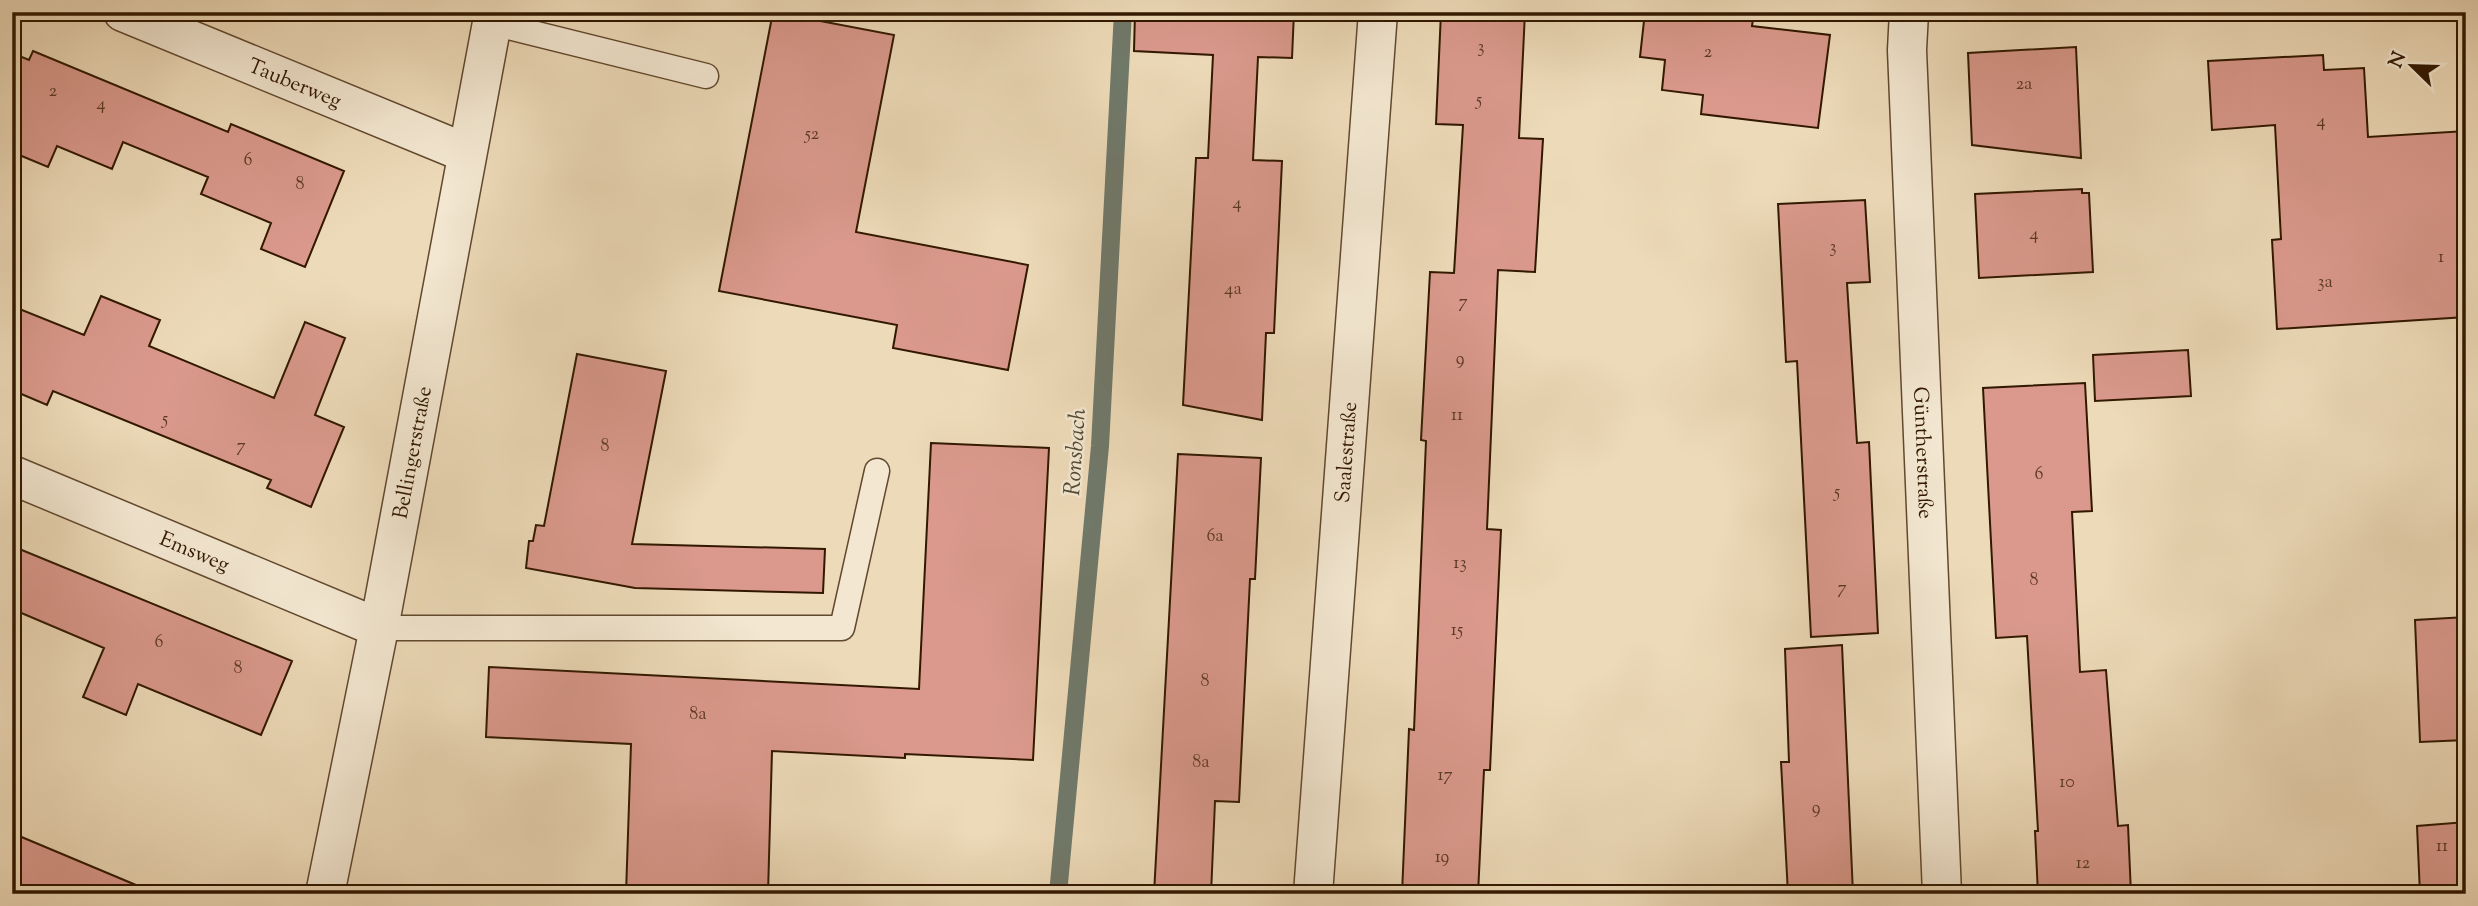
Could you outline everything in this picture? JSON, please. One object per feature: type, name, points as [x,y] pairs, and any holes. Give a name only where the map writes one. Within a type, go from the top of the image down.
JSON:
[{"type":"street","name":"Tauberweg","points":[[123,12],[466,153]]},
{"type":"street","name":"Saalestraße","points":[[1313,894],[1378,12]]},
{"type":"street","name":"Güntherstraße","points":[[1909,12],[1907,50],[1942,894]]},
{"type":"street","name":"Bellingerstraße","points":[[325,894],[379,628],[493,18]]},
{"type":"street","name":"Emsweg","points":[[12,475],[379,628]]},
{"type":"lane","points":[[493,18],[706,76]]},
{"type":"lane","points":[[379,628],[842,628],[877,471]]},
{"type":"building","points":[[773,12],[894,35],[856,232],[1028,265],[1008,370],[893,348],[897,325],[719,291]]},
{"type":"building","points":[[1135,12],[1294,12],[1292,58],[1258,57],[1253,160],[1282,161],[1274,333],[1266,333],[1262,420],[1183,405],[1196,158],[1208,158],[1213,55],[1134,51]]},
{"type":"building","points":[[1441,12],[1525,12],[1519,138],[1543,139],[1535,272],[1498,270],[1487,529],[1501,530],[1490,770],[1484,770],[1478,894],[1402,894],[1409,729],[1414,730],[1426,441],[1421,440],[1430,272],[1454,273],[1463,125],[1436,124]]},
{"type":"building","points":[[1645,12],[1754,12],[1752,26],[1830,35],[1818,128],[1701,114],[1703,95],[1662,90],[1665,60],[1640,57]]},
{"type":"building","points":[[2076,47],[2081,158],[1972,145],[1968,53]]},
{"type":"building","points":[[33,51],[228,132],[231,124],[344,171],[305,267],[261,249],[271,223],[201,194],[208,177],[123,142],[112,169],[57,146],[48,167],[12,152],[12,53],[29,60]]},
{"type":"building","points":[[2323,55],[2324,70],[2364,68],[2368,137],[2466,131],[2466,317],[2277,329],[2272,240],[2281,239],[2275,125],[2212,130],[2208,61]]},
{"type":"building","points":[[2082,189],[2082,193],[2089,193],[2093,272],[1979,278],[1975,194]]},
{"type":"building","points":[[1865,200],[1870,282],[1847,283],[1857,443],[1869,442],[1878,633],[1811,637],[1797,361],[1786,362],[1778,204]]},
{"type":"building","points":[[101,296],[160,320],[149,346],[274,398],[305,322],[345,338],[315,415],[344,427],[311,507],[267,488],[271,480],[53,391],[47,405],[12,390],[12,306],[84,335]]},
{"type":"building","points":[[2188,350],[2191,396],[2095,401],[2093,355]]},
{"type":"building","points":[[577,354],[666,371],[632,544],[825,549],[823,593],[635,588],[526,568],[529,541],[533,541],[536,525],[544,526]]},
{"type":"building","points":[[2085,383],[2092,511],[2072,512],[2080,672],[2106,670],[2118,826],[2128,825],[2131,894],[2038,894],[2035,831],[2038,831],[2027,636],[1996,638],[1983,388]]},
{"type":"building","points":[[931,443],[1049,448],[1033,760],[905,754],[905,758],[772,751],[768,894],[626,894],[631,744],[486,737],[489,667],[919,689]]},
{"type":"building","points":[[1178,454],[1261,458],[1255,579],[1250,579],[1239,802],[1215,801],[1211,894],[1154,894]]},
{"type":"building","points":[[12,546],[292,661],[261,735],[138,684],[126,715],[83,697],[104,648],[12,609]]},
{"type":"building","points":[[2466,617],[2466,740],[2420,742],[2415,620]]},
{"type":"building","points":[[1842,645],[1853,894],[1788,894],[1781,762],[1789,762],[1785,649]]},
{"type":"building","points":[[2466,822],[2466,894],[2420,894],[2417,826]]},
{"type":"building","points":[[12,833],[155,893],[155,894],[12,894]]},
{"type":"waterway","name":"Ronsbach","points":[[1058,894],[1100,446],[1123,12]]}]
